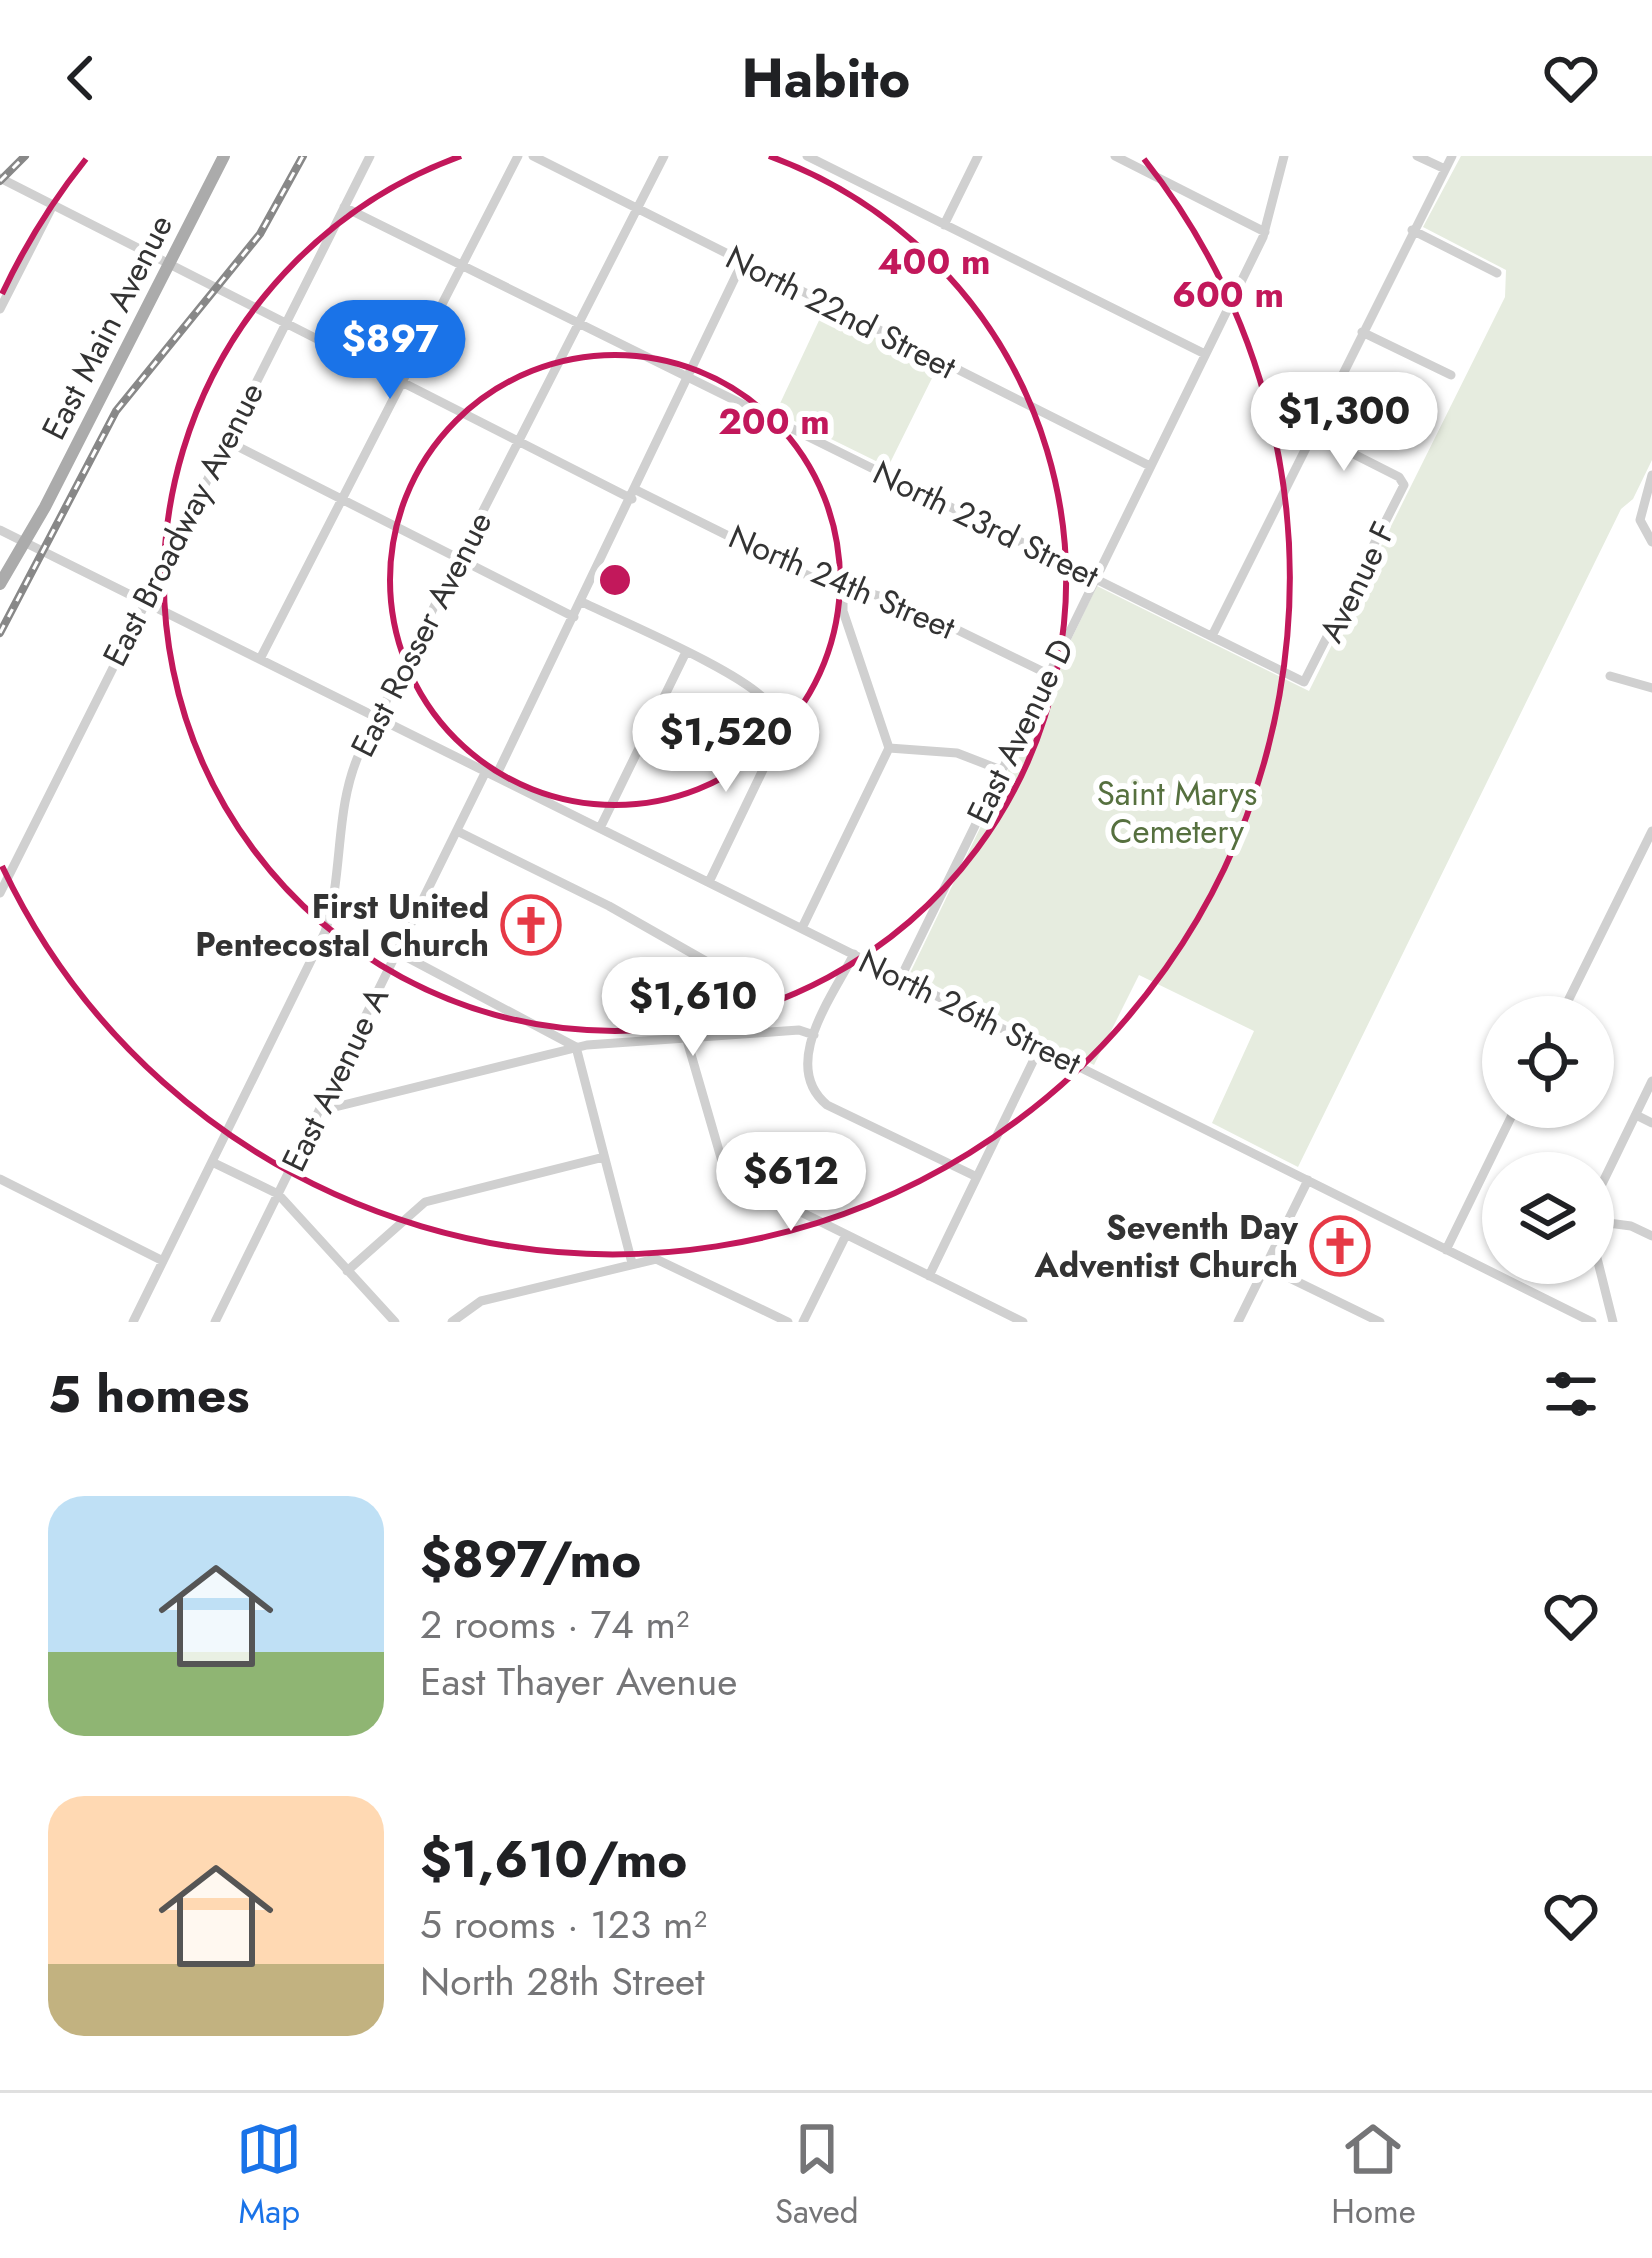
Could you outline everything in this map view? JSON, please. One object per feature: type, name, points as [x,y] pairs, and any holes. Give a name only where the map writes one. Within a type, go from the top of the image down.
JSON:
[{"type":"main road","name":"East Main Avenue","points":[[0,584],[224,156]]},
{"type":"street","name":"East Broadway Avenue","points":[[0,893],[370,156]]},
{"type":"street","points":[[260,659],[518,156]]},
{"type":"street","name":"North 22nd Street","points":[[533,156],[1150,466]]},
{"type":"street","name":"East Rosser Avenue","points":[[134,1322],[325,932],[348,786],[377,716],[664,156]]},
{"type":"street","points":[[807,156],[1205,354]]},
{"type":"street","points":[[944,225],[978,156]]},
{"type":"street","name":"East Avenue D","points":[[901,977],[1265,232],[1283,156]]},
{"type":"street","points":[[1417,156],[1445,170]]},
{"type":"street","points":[[1211,636],[1452,156]]},
{"type":"street","points":[[1119,157],[1265,232]]},
{"type":"street","name":"North 24th Street","points":[[0,178],[518,442],[843,588],[898,601],[1048,674]]},
{"type":"street","points":[[0,309],[53,205]]},
{"type":"street","name":"North 23rd Street","points":[[344,207],[1307,681]]},
{"type":"street","points":[[1412,230],[1497,273]]},
{"type":"street","name":"East Avenue A","points":[[215,1322],[457,831],[582,602],[742,263]]},
{"type":"street","points":[[1362,332],[1451,375]]},
{"type":"street","name":"Avenue F","points":[[1307,681],[1404,482],[1312,433]]},
{"type":"street","points":[[225,440],[574,617]]},
{"type":"street","points":[[1652,475],[1640,520],[1652,542]]},
{"type":"street","name":"North 26th Street","points":[[0,530],[1592,1322]]},
{"type":"street","points":[[802,928],[889,748],[843,610],[843,588]]},
{"type":"street","points":[[582,602],[748,684],[772,708],[776,734],[772,751],[709,882]]},
{"type":"street","points":[[600,828],[686,654]]},
{"type":"street","points":[[1610,676],[1652,688]]},
{"type":"street","points":[[889,748],[957,753],[1001,770]]},
{"type":"street","points":[[457,831],[616,910],[763,994],[764,1032]]},
{"type":"street","points":[[1570,996],[1652,831]]},
{"type":"street","points":[[397,952],[576,1047],[632,1263]]},
{"type":"street","points":[[854,954],[806,1061],[818,1096],[977,1177]]},
{"type":"street","points":[[319,1111],[576,1047],[799,1030],[814,1035]]},
{"type":"street","points":[[686,1037],[722,1170],[1023,1322]]},
{"type":"street","points":[[929,1276],[1040,1047]]},
{"type":"street","points":[[1614,1159],[1652,1081]]},
{"type":"street","points":[[1636,1114],[1652,1123]]},
{"type":"street","points":[[1446,1250],[1506,1128]]},
{"type":"street","points":[[347,1270],[425,1202],[604,1157]]},
{"type":"street","points":[[212,1162],[278,1194],[395,1322]]},
{"type":"street","points":[[1238,1322],[1308,1180]]},
{"type":"street","points":[[1,1182],[164,1261]]},
{"type":"street","points":[[1614,1224],[1652,1236]]},
{"type":"street","points":[[803,1322],[846,1235]]},
{"type":"street","points":[[452,1322],[481,1301],[632,1263],[663,1261],[788,1322]]},
{"type":"street","points":[[1265,1266],[1380,1322]]},
{"type":"street","points":[[1603,1284],[1613,1322]]},
{"type":"green space","name":"Saint Marys Cemetery","points":[[1461,156],[1652,156],[1652,460],[1633,499],[1621,509],[1298,1167],[1212,1123],[1254,1031],[1139,975],[1094,1065],[910,973],[1097,586],[1309,691],[1505,297],[1506,270],[1423,227]]},
{"type":"green space","points":[[823,312],[937,368],[888,467],[776,412]]},
{"type":"railway","points":[[0,181],[25,156]]},
{"type":"railway","points":[[0,633],[116,411],[260,234],[303,156]]},
{"type":"place","name":"First United Pentecostal Church","points":[[531,925]]},
{"type":"place","name":"Seventh Day Adventist Church","points":[[1340,1246]]}]
